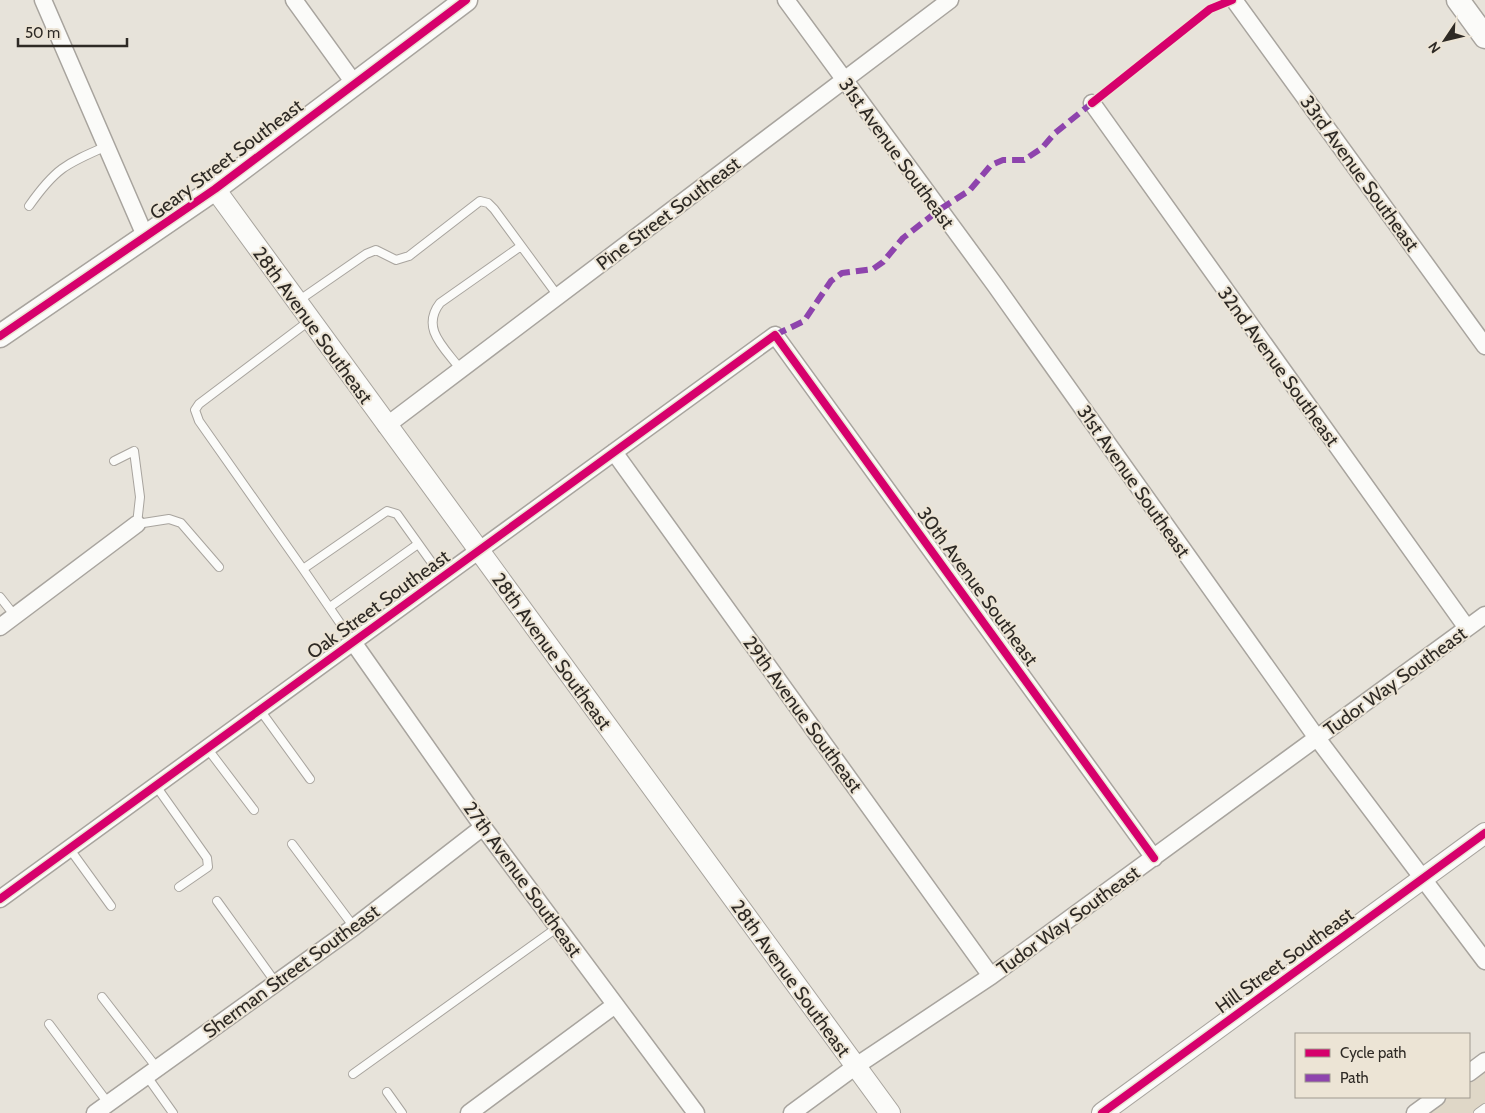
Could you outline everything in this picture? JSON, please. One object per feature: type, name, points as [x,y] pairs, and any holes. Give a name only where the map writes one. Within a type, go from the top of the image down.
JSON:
[{"type":"main road","name":"Geary Street Southeast","points":[[0,336],[146,238],[215,189],[466,0]]},
{"type":"main road","points":[[1458,0],[1485,37]]},
{"type":"street","points":[[43,0],[146,238]]},
{"type":"street","points":[[294,0],[354,83]]},
{"type":"street","name":"31st Avenue Southeast","points":[[786,0],[995,285],[1317,738],[1485,961]]},
{"type":"street","name":"Pine Street Southeast","points":[[386,426],[950,0]]},
{"type":"street","name":"33rd Avenue Southeast","points":[[1234,0],[1485,346]]},
{"type":"street","name":"32nd Avenue Southeast","points":[[1092,103],[1467,628]]},
{"type":"street","name":"28th Avenue Southeast","points":[[215,189],[386,426],[890,1113]]},
{"type":"street","name":"Oak Street Southeast","points":[[3,890],[70,848],[775,335]]},
{"type":"street","name":"30th Avenue Southeast","points":[[775,335],[1154,858]]},
{"type":"street","name":"29th Avenue Southeast","points":[[614,452],[991,976]]},
{"type":"street","points":[[0,627],[137,524]]},
{"type":"street","name":"Tudor Way Southeast","points":[[792,1113],[856,1066],[991,976],[1485,615]]},
{"type":"street","name":"27th Avenue Southeast","points":[[353,642],[484,827],[696,1113]]},
{"type":"street","name":"Sherman Street Southeast","points":[[102,1108],[354,927],[484,827]]},
{"type":"street","name":"Hill Street Southeast","points":[[1102,1113],[1485,833]]},
{"type":"street","points":[[470,1113],[615,1005]]},
{"type":"street","points":[[1470,1072],[1485,1061]]},
{"type":"street","points":[[1414,1113],[1435,1098]]},
{"type":"lane","points":[[29,206],[49,178],[70,161],[106,146]]},
{"type":"lane","points":[[297,303],[366,254],[376,250],[396,260],[409,256],[480,201],[488,203],[494,209],[559,296]]},
{"type":"lane","points":[[461,370],[433,331],[431,322],[433,312],[440,303],[521,246]]},
{"type":"lane","points":[[310,321],[199,404],[195,410],[199,421],[353,642]]},
{"type":"lane","points":[[114,461],[134,451],[140,496],[137,524],[169,520],[181,523],[219,567]]},
{"type":"lane","points":[[303,569],[387,511],[397,514],[442,577]]},
{"type":"lane","points":[[330,607],[418,544]]},
{"type":"lane","points":[[0,596],[15,616]]},
{"type":"lane","points":[[260,710],[310,778]]},
{"type":"lane","points":[[207,748],[254,810]]},
{"type":"lane","points":[[156,786],[207,858],[208,867],[179,887]]},
{"type":"lane","points":[[292,844],[354,927]]},
{"type":"lane","points":[[70,848],[111,906]]},
{"type":"lane","points":[[217,901],[276,983]]},
{"type":"lane","points":[[353,1074],[558,927]]},
{"type":"lane","points":[[102,997],[152,1072],[173,1113]]},
{"type":"lane","points":[[48,1024],[102,1108]]},
{"type":"lane","points":[[387,1092],[402,1113]]},
{"type":"lane","points":[[1478,1113],[1485,1108]]},
{"type":"shaded area","points":[[1485,1061],[1485,1113],[1415,1113],[1436,1098],[1470,1098],[1470,1072]]},
{"type":"marked path","points":[[775,335],[804,321],[831,281],[842,273],[873,269],[883,262],[903,238],[939,210],[970,190],[991,165],[1003,160],[1024,160],[1042,148],[1055,133],[1092,103]]},
{"type":"cycle path","points":[[0,336],[215,189],[466,0]]},
{"type":"cycle path","points":[[1092,103],[1210,9],[1232,0]]},
{"type":"cycle path","points":[[0,899],[775,335],[1154,858]]},
{"type":"cycle path","points":[[1102,1113],[1485,833]]}]
